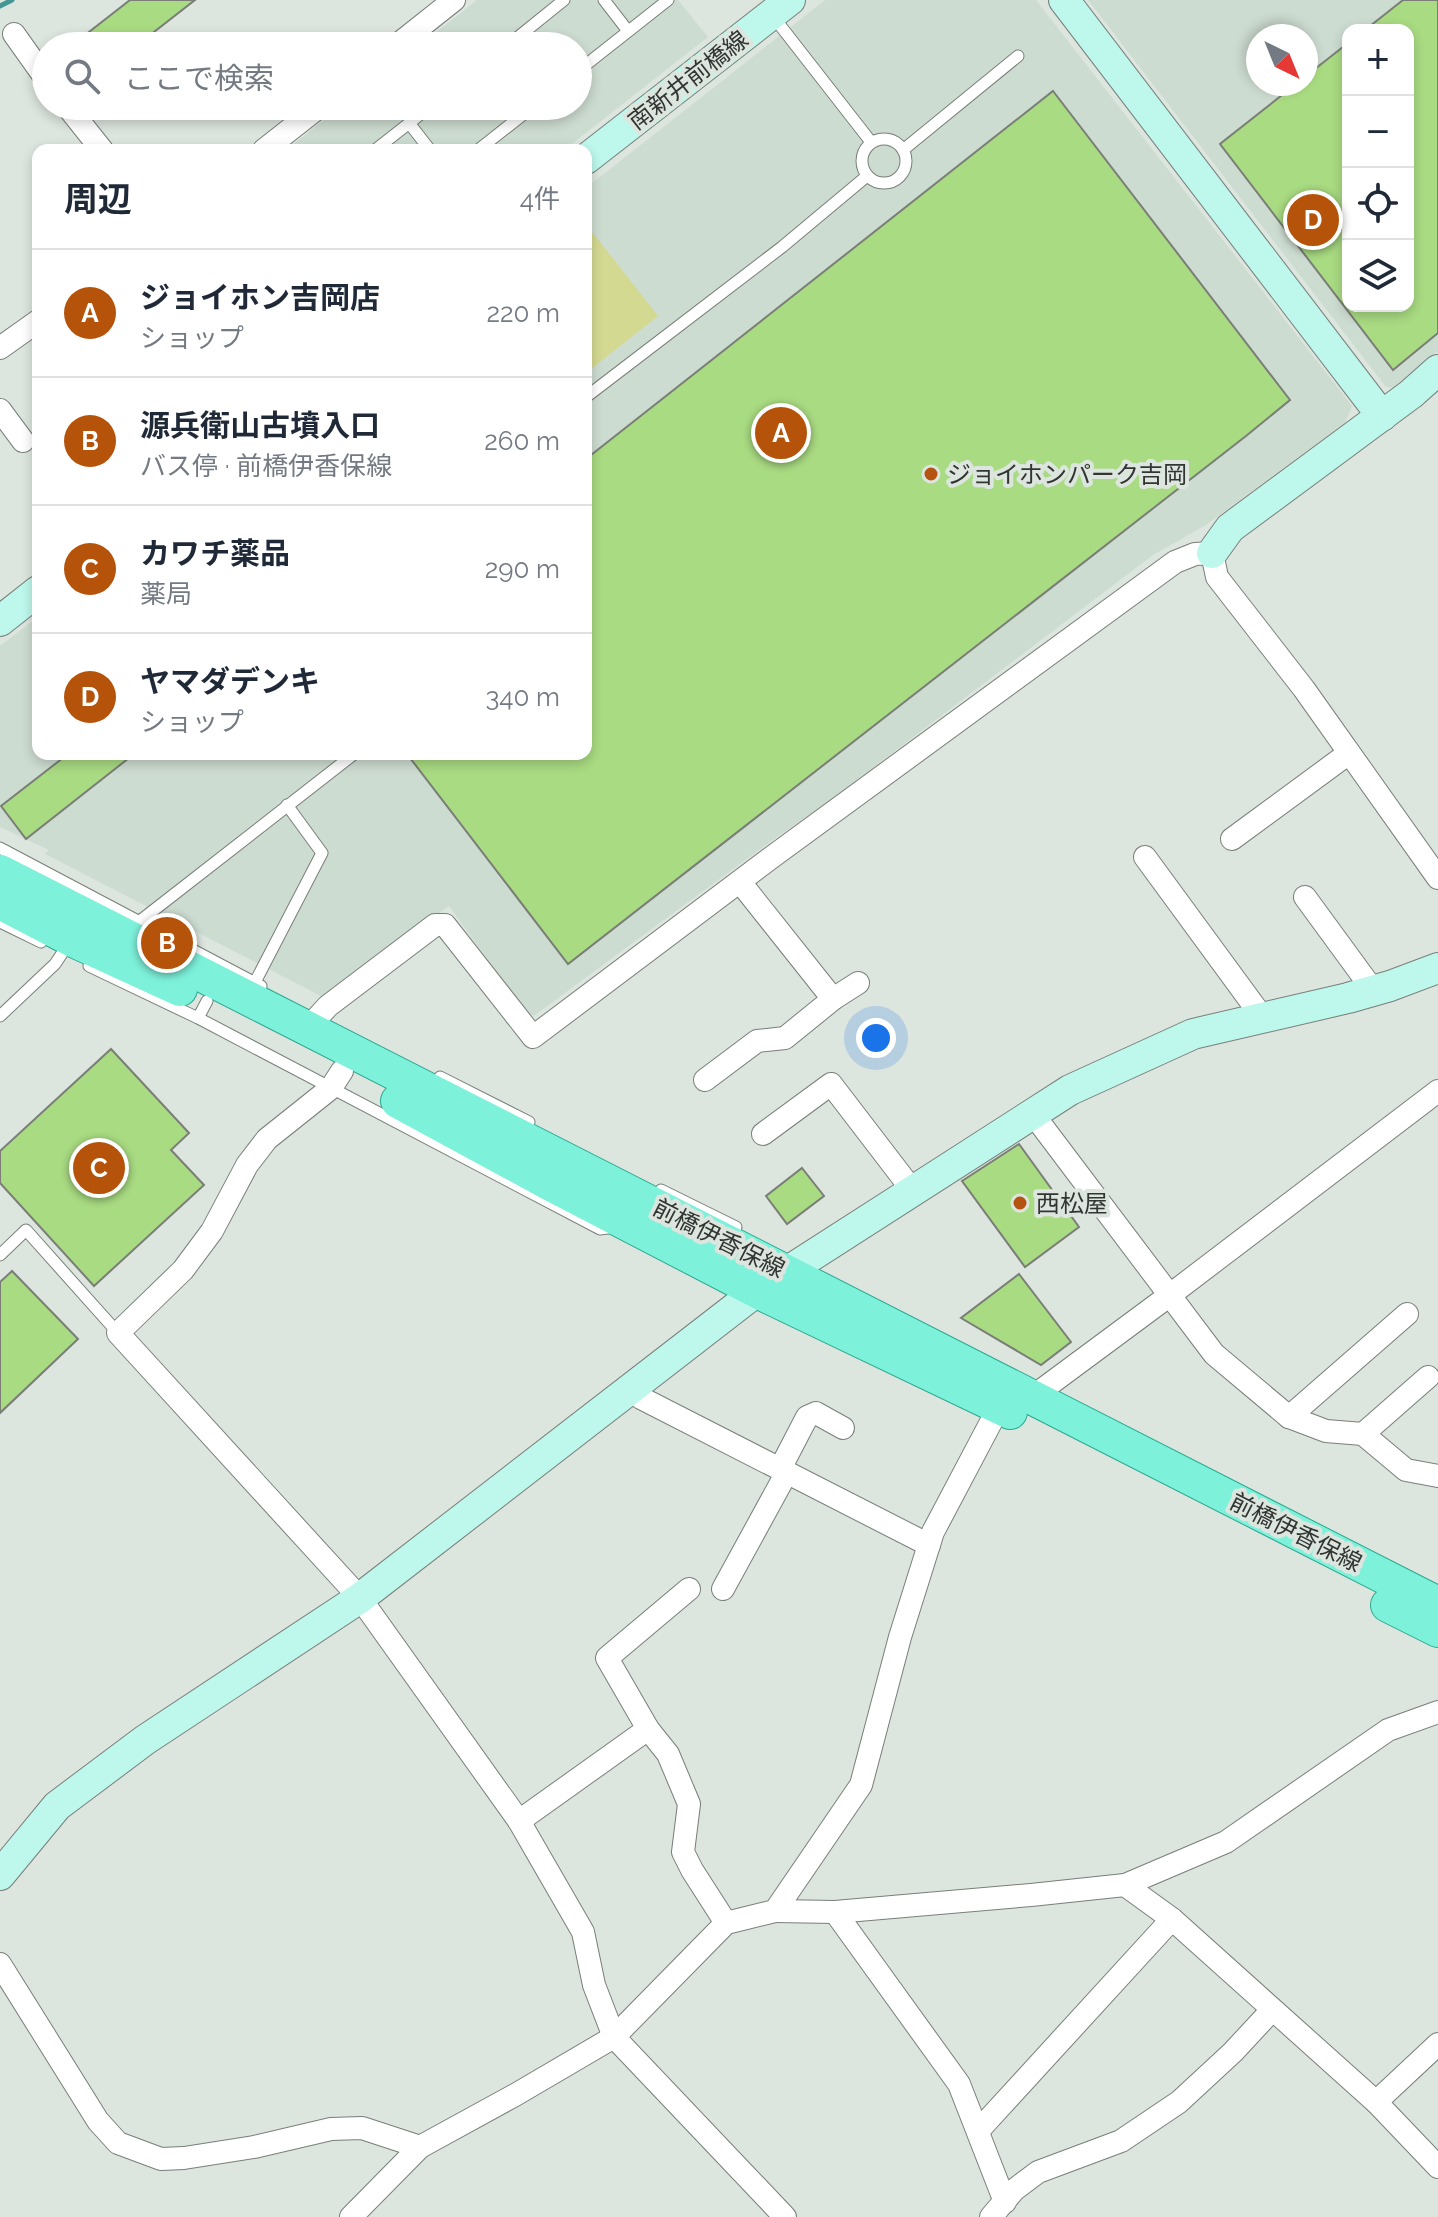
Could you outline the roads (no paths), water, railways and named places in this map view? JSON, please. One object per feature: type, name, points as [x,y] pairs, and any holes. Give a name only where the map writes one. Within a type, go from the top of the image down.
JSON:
[{"type":"main road","name":"前橋伊香保線","points":[[0,872],[132,928],[316,1019],[403,1102]]},
{"type":"main road","name":"前橋伊香保線","points":[[0,902],[67,946],[203,1010],[336,1080],[403,1102],[637,1195],[787,1273],[1015,1402],[1438,1630]]},
{"type":"main road","name":"前橋伊香保線","points":[[637,1195],[757,1291],[1015,1402],[1438,1604]]},
{"type":"street","points":[[414,32],[454,0]]},
{"type":"street","points":[[1064,0],[1382,416]]},
{"type":"street","name":"南新井前橋線","points":[[592,154],[774,5]]},
{"type":"street","points":[[14,34],[32,61]]},
{"type":"street","points":[[78,120],[97,144]]},
{"type":"street","points":[[272,144],[302,120]]},
{"type":"street","points":[[0,348],[32,325]]},
{"type":"street","points":[[1438,370],[1411,394],[1230,528],[1212,553],[1217,577],[1304,689],[1438,878]]},
{"type":"street","points":[[0,410],[23,441]]},
{"type":"street","points":[[316,1019],[435,925],[445,925],[533,1037],[1175,562],[1195,554],[1212,553]]},
{"type":"street","points":[[0,621],[32,596]]},
{"type":"street","points":[[1232,839],[1349,753]]},
{"type":"street","points":[[1145,857],[1263,1018]]},
{"type":"street","points":[[740,882],[833,999]]},
{"type":"street","points":[[1305,897],[1373,990]]},
{"type":"street","points":[[0,1875],[57,1806],[145,1740],[360,1598],[757,1291],[1070,1090],[1193,1034],[1348,998],[1438,968]]},
{"type":"street","points":[[705,1080],[757,1041],[785,1038],[858,983]]},
{"type":"street","points":[[336,1080],[267,1139],[247,1165],[212,1231],[183,1270],[118,1333],[360,1598],[519,1821],[583,1932],[594,1985],[614,2037],[785,2217]]},
{"type":"street","points":[[763,1134],[831,1084],[913,1191]]},
{"type":"street","points":[[775,1911],[861,1785],[900,1637],[933,1532],[1015,1402],[1170,1295],[1438,1091]]},
{"type":"street","points":[[1033,1114],[1214,1354],[1289,1417],[1326,1431],[1363,1434],[1406,1470],[1438,1476]]},
{"type":"street","points":[[1289,1417],[1407,1314]]},
{"type":"street","points":[[1363,1434],[1428,1377]]},
{"type":"street","points":[[630,1389],[641,1398],[929,1545]]},
{"type":"street","points":[[723,1589],[784,1471],[807,1417],[816,1413],[843,1428]]},
{"type":"street","points":[[689,1589],[607,1658],[648,1729],[668,1754],[689,1804],[683,1852],[726,1923]]},
{"type":"street","points":[[351,2217],[420,2147],[614,2037],[726,1923],[775,1911],[835,1912],[1125,1885],[1226,1842],[1388,1730],[1438,1712]]},
{"type":"street","points":[[519,1821],[648,1729]]},
{"type":"street","points":[[1125,1885],[1172,1919],[1376,2102],[1438,2167]]},
{"type":"street","points":[[835,1912],[959,2084],[978,2131],[998,2209]]},
{"type":"street","points":[[978,2131],[1172,1919]]},
{"type":"street","points":[[3,1977],[98,2121],[118,2143],[161,2159],[184,2158],[254,2147],[331,2129],[362,2128],[420,2147]]},
{"type":"street","points":[[998,2209],[1014,2190],[1038,2172],[1121,2141],[1179,2102],[1233,2052],[1272,2010]]},
{"type":"street","points":[[1376,2102],[1438,2044]]},
{"type":"lane","points":[[524,32],[564,0]]},
{"type":"lane","points":[[604,0],[628,31]]},
{"type":"lane","points":[[592,60],[668,0]]},
{"type":"lane","points":[[774,5],[871,142]]},
{"type":"lane","points":[[903,150],[1018,56]]},
{"type":"lane","points":[[383,144],[413,120]]},
{"type":"lane","points":[[486,144],[516,120]]},
{"type":"lane","points":[[409,123],[425,144]]},
{"type":"lane","points":[[886,138],[899,144],[903,150],[904,171],[893,181],[879,183],[867,176],[861,161],[871,142],[886,138]]},
{"type":"lane","points":[[592,392],[782,247],[867,176]]},
{"type":"lane","points":[[0,848],[132,928],[346,760]]},
{"type":"lane","points":[[256,990],[322,853],[287,805]]},
{"type":"lane","points":[[0,922],[67,946],[55,964],[0,1016]]},
{"type":"lane","points":[[543,1130],[423,1069],[403,1102],[600,1229],[637,1195],[736,1227]]},
{"type":"lane","points":[[0,1255],[26,1230],[118,1333]]},
{"type":"waterway","points":[[0,6],[12,0]]},
{"type":"place","name":"ヤマダデンキ","points":[[1313,220]]},
{"type":"place","name":"ジョイホン吉岡店","points":[[781,433]]},
{"type":"place","name":"ジョイホンパーク吉岡","points":[[931,474]]},
{"type":"place","name":"源兵衛山古墳入口","points":[[167,943]]},
{"type":"place","name":"カワチ薬品","points":[[99,1168]]},
{"type":"place","name":"西松屋","points":[[1020,1203]]}]
